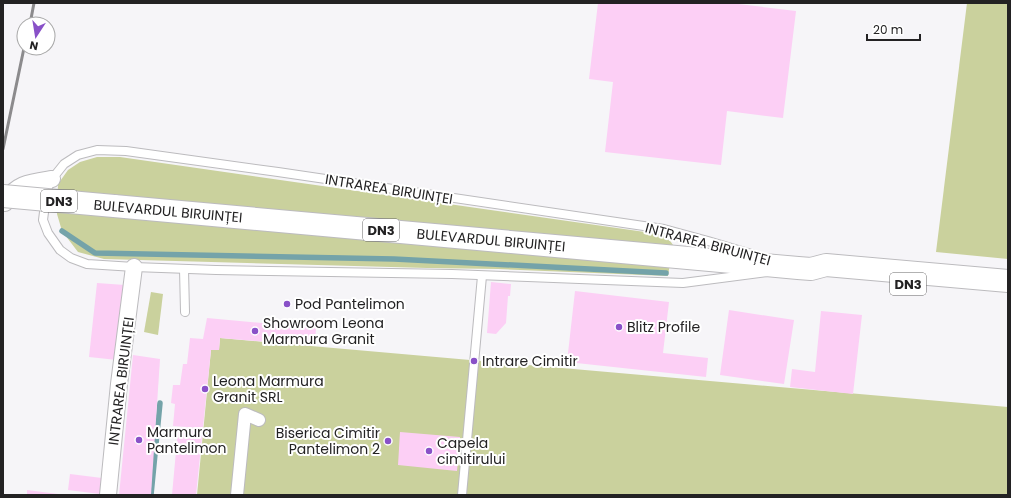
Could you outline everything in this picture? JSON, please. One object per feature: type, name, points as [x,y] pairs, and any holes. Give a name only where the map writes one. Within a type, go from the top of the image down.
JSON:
[{"type":"main road","name":"BULEVARDUL BIRUINȚEI","points":[[3,196],[804,268],[826,265],[1008,281]]},
{"type":"main road","name":"BULEVARDUL BIRUINȚEI","points":[[804,268],[824,277],[1008,293]]},
{"type":"street","points":[[3,206],[7,198],[18,187],[30,182],[52,179]]},
{"type":"street","name":"INTRAREA BIRUINȚEI","points":[[108,495],[119,384],[134,267]]},
{"type":"street","points":[[237,495],[245,414],[259,420]]},
{"type":"lane","name":"INTRAREA BIRUINȚEI","points":[[97,150],[126,151],[664,229],[804,268],[683,283],[134,267],[87,264],[71,258],[60,250],[48,233],[43,220],[47,189],[52,179],[64,164],[78,155],[97,150]]},
{"type":"lane","points":[[184,269],[185,312]]},
{"type":"lane","points":[[462,495],[482,276]]},
{"type":"green space","points":[[967,3],[1008,3],[1008,259],[936,252]]},
{"type":"green space","points":[[97,157],[120,157],[666,235],[673,245],[668,276],[498,269],[104,259],[78,252],[62,231],[57,214],[58,184],[68,170],[80,162]]},
{"type":"green space","points":[[151,292],[163,294],[158,335],[144,332]]},
{"type":"green space","points":[[220,338],[1008,407],[1008,495],[197,495],[211,350],[219,350]]},
{"type":"building","points":[[598,3],[730,3],[796,11],[783,118],[727,111],[721,165],[605,152],[613,82],[589,79]]},
{"type":"building","points":[[491,282],[511,284],[510,296],[508,296],[506,323],[496,334],[487,333]]},
{"type":"building","points":[[97,283],[125,285],[117,360],[89,357]]},
{"type":"building","name":"Blitz Profile","points":[[575,291],[669,302],[663,353],[708,358],[706,377],[567,362]]},
{"type":"building","points":[[729,310],[794,320],[784,384],[720,375]]},
{"type":"building","points":[[821,311],[862,315],[853,394],[790,387],[792,369],[815,372]]},
{"type":"building","name":"Leona Marmura Granit SRL","points":[[207,318],[316,328],[315,346],[220,338],[219,350],[211,350],[196,495],[172,495],[178,429],[199,432],[200,428],[173,426],[175,404],[171,403],[173,385],[180,385],[183,364],[187,364],[190,338],[203,339]]},
{"type":"building","name":"Marmura Pantelimon","points":[[133,355],[160,359],[151,495],[119,495]]},
{"type":"building","name":"Capela cimitirului","points":[[400,432],[460,437],[457,471],[398,465]]},
{"type":"building","points":[[70,474],[102,478],[100,494],[68,490]]},
{"type":"building","points":[[27,490],[58,494],[58,495],[27,495]]},
{"type":"waterway","points":[[62,231],[95,253],[394,259],[666,273]]},
{"type":"waterway","points":[[151,495],[160,403]]},
{"type":"railway","points":[[32,16],[34,3]]},
{"type":"railway","points":[[3,149],[22,56]]},
{"type":"place","name":"Pod Pantelimon","points":[[287,304]]},
{"type":"place","name":"Blitz Profile","points":[[619,327]]},
{"type":"place","name":"Showroom Leona Marmura Granit","points":[[255,331]]},
{"type":"place","name":"Intrare Cimitir","points":[[474,361]]},
{"type":"place","name":"Leona Marmura Granit SRL","points":[[205,389]]},
{"type":"place","name":"Marmura Pantelimon","points":[[139,440]]},
{"type":"place","name":"Biserica Cimitir Pantelimon 2","points":[[388,441]]},
{"type":"place","name":"Capela cimitirului","points":[[429,451]]}]
